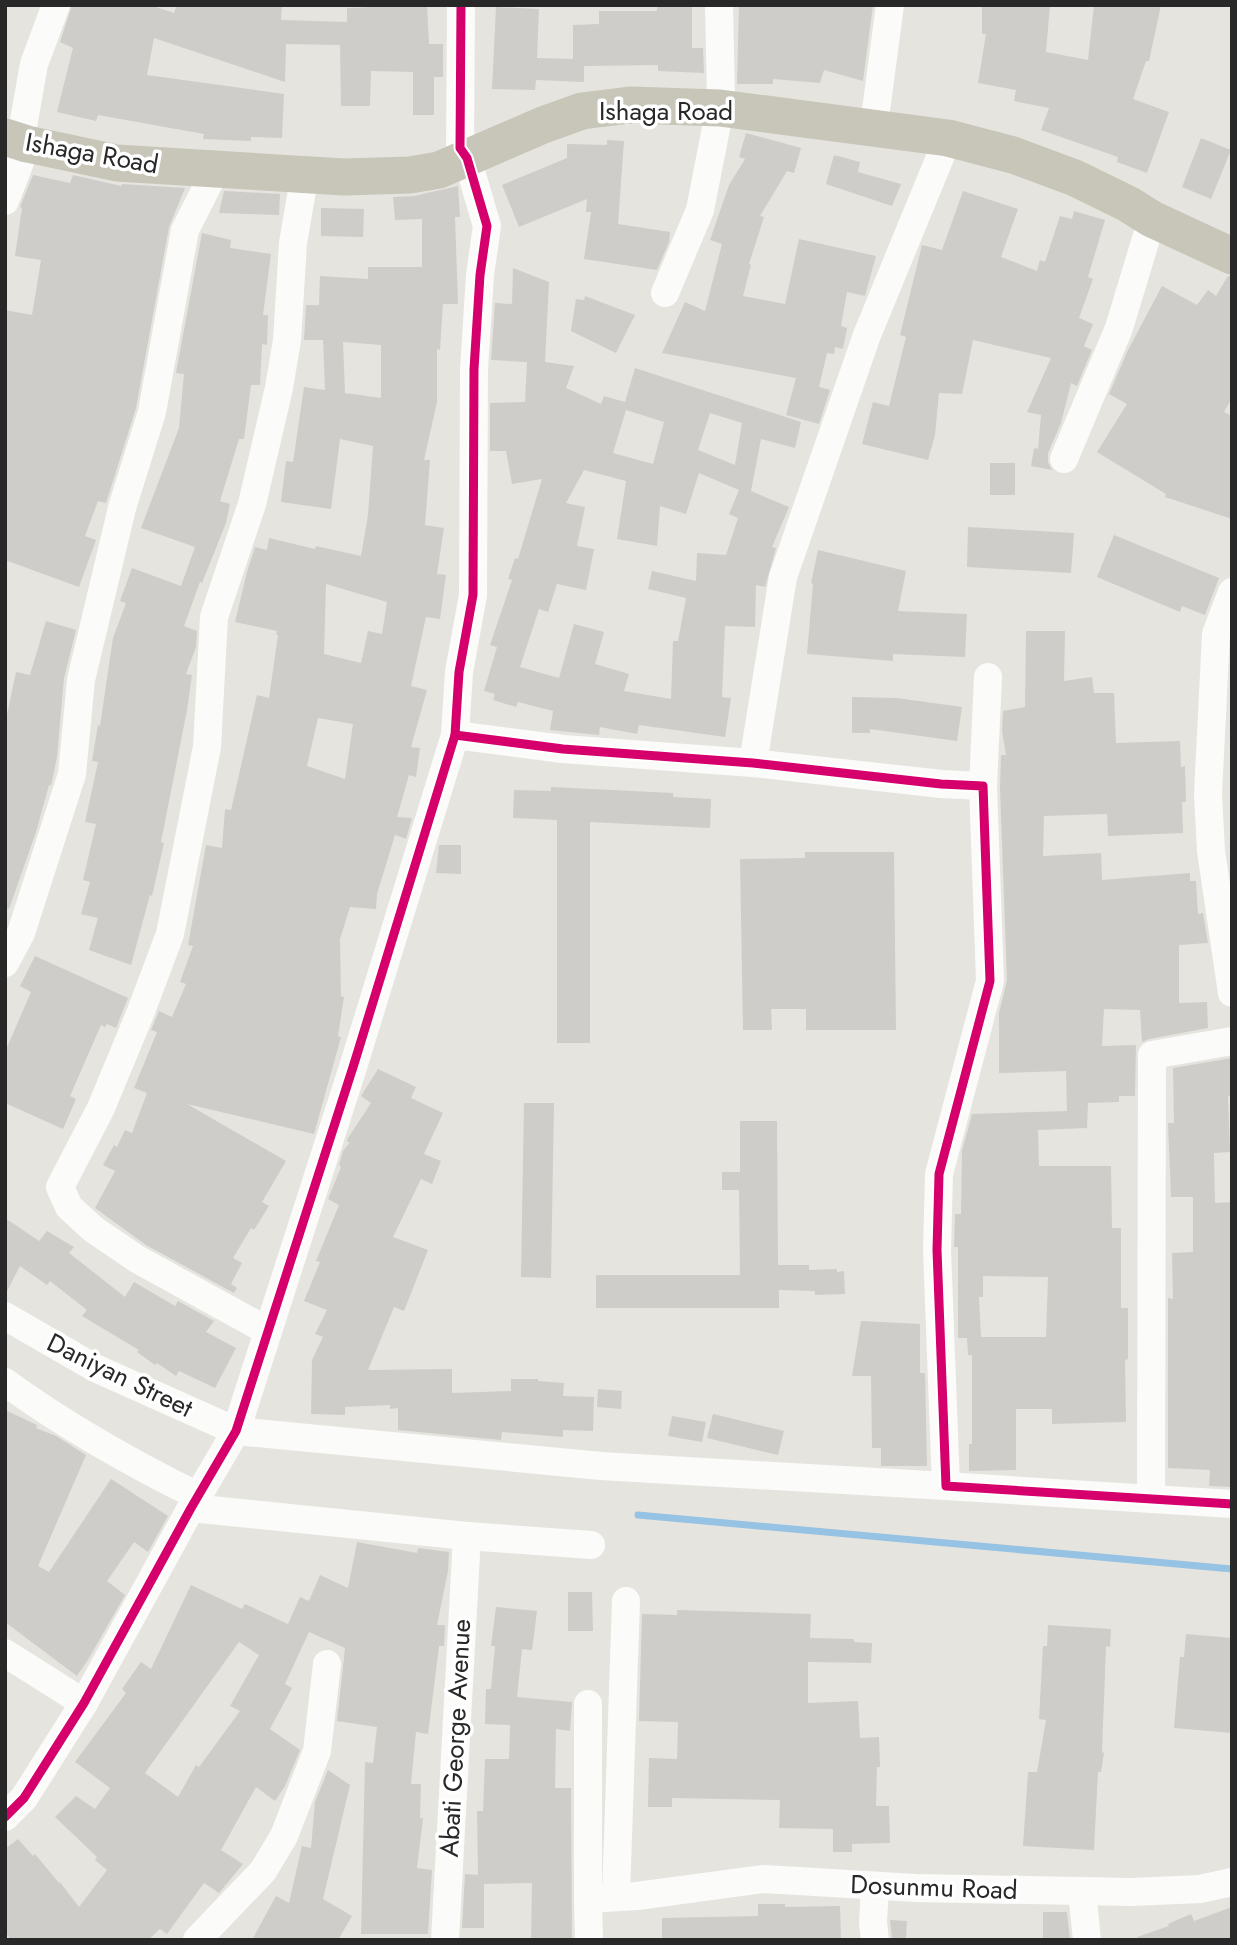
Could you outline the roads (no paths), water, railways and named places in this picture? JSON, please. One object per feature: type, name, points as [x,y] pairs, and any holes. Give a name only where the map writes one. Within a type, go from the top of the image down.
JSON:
[{"type":"main road","name":"Ishaga Road","points":[[15,135],[117,163],[344,177],[410,175],[439,170],[464,153],[572,102],[598,97],[721,102],[875,118],[1003,141],[1090,174],[1164,211],[1232,240]]},
{"type":"main road","name":"Ishaga Road","points":[[721,102],[948,138],[1013,155],[1075,178],[1152,219],[1232,256]]},
{"type":"main road","name":"Ishaga Road","points":[[15,135],[66,146],[190,161],[395,168],[464,153]]},
{"type":"street","points":[[5,201],[15,135],[34,64],[55,5]]},
{"type":"street","points":[[5,1817],[24,1798],[85,1703],[194,1502],[236,1431],[455,734],[459,672],[472,595],[474,369],[480,275],[487,226],[464,153],[461,5]]},
{"type":"street","points":[[664,293],[700,210],[721,102],[719,5]]},
{"type":"street","points":[[875,118],[890,5]]},
{"type":"street","points":[[753,763],[783,578],[867,334],[948,138]]},
{"type":"street","points":[[5,963],[21,933],[72,774],[81,680],[122,509],[152,412],[185,230],[216,169]]},
{"type":"street","points":[[268,1331],[137,1259],[93,1229],[69,1207],[61,1187],[101,1108],[170,934],[207,747],[214,617],[253,504],[279,388],[287,340],[293,243],[305,173]]},
{"type":"street","points":[[1064,459],[1119,328],[1152,219]]},
{"type":"street","points":[[1232,592],[1216,634],[1208,794],[1222,853],[1232,993]]},
{"type":"street","points":[[946,1486],[937,1250],[939,1174],[990,981],[983,786],[988,677]]},
{"type":"street","points":[[455,734],[563,749],[753,763],[941,784],[983,786]]},
{"type":"street","points":[[1151,1499],[1152,1055],[1232,1041]]},
{"type":"street","name":"Daniyan Street","points":[[5,1316],[95,1368],[236,1431],[601,1466],[1232,1504]]},
{"type":"street","points":[[5,1382],[74,1431],[194,1502],[467,1536],[591,1545]]},
{"type":"street","name":"Abati George Avenue","points":[[445,1940],[467,1536]]},
{"type":"street","points":[[626,1601],[626,1896]]},
{"type":"street","points":[[5,1653],[85,1703]]},
{"type":"street","points":[[197,1940],[263,1871],[284,1836],[317,1751],[327,1664]]},
{"type":"street","points":[[588,1704],[589,1940]]},
{"type":"street","name":"Dosunmu Road","points":[[588,1899],[764,1879],[875,1886],[1132,1892],[1200,1889],[1232,1882]]},
{"type":"street","points":[[875,1886],[875,1940]]},
{"type":"street","points":[[1082,1891],[1087,1940]]},
{"type":"waterway","points":[[638,1515],[1232,1569]]}]
